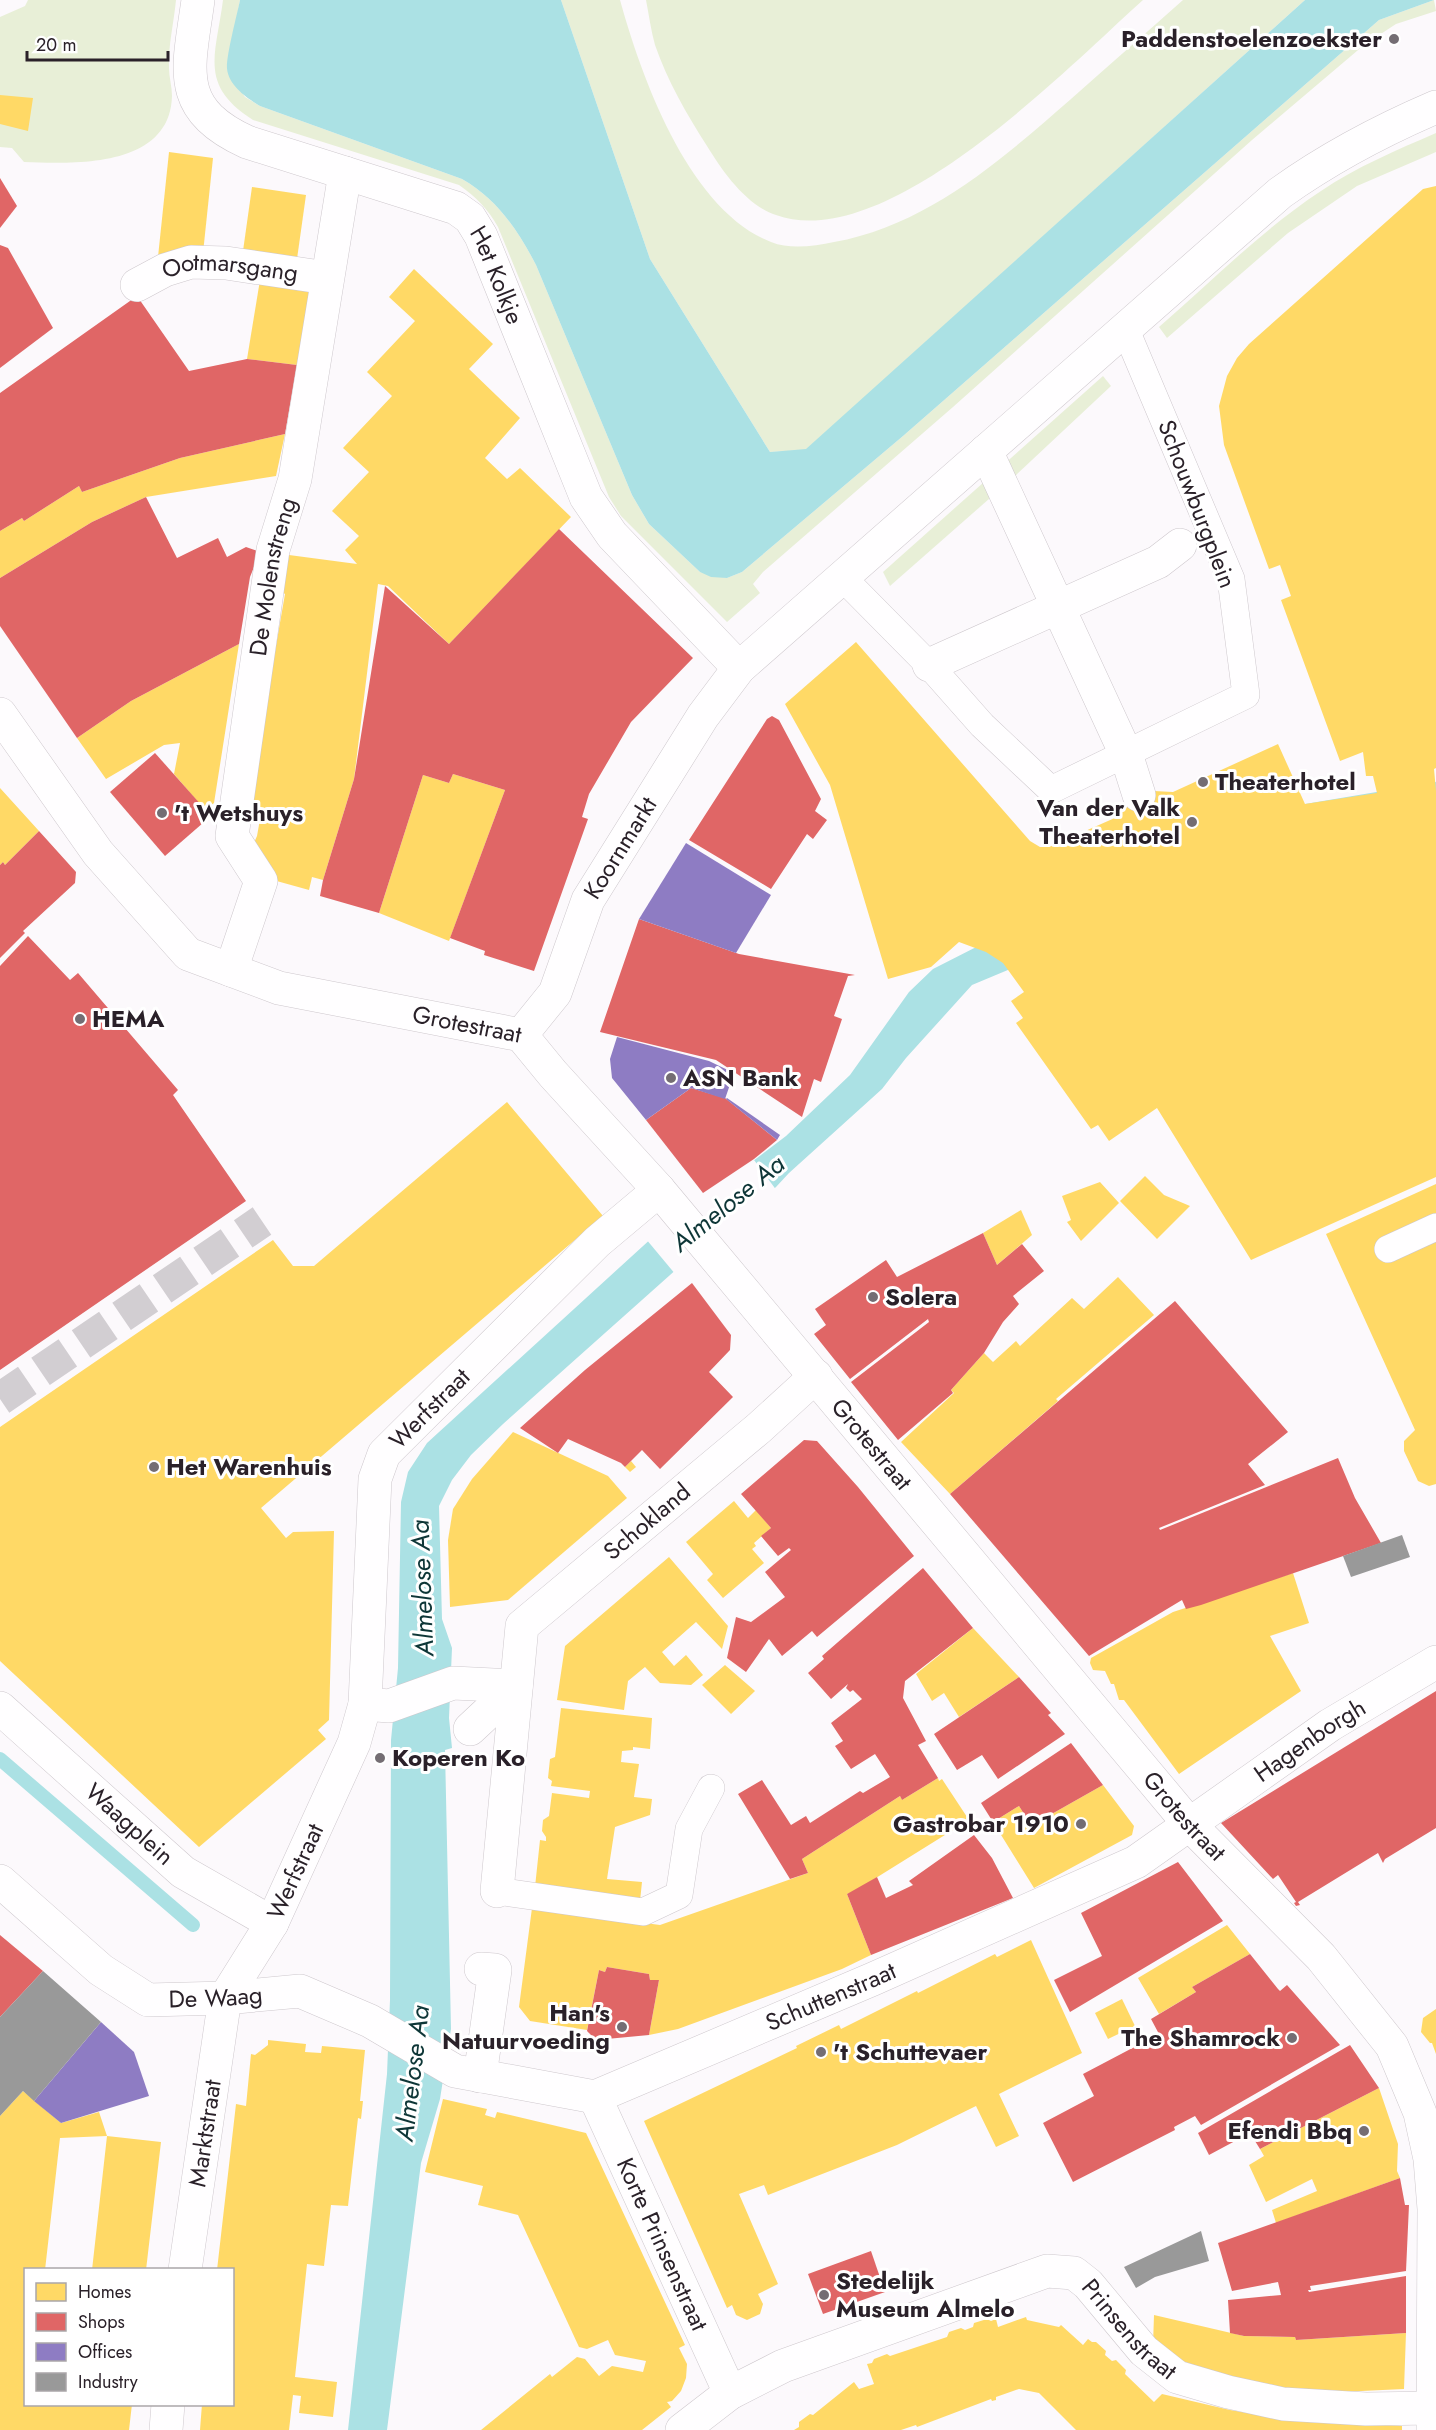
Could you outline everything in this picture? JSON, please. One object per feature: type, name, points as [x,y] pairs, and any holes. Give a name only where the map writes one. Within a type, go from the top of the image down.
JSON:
[{"type":"street","name":"Het Kolkje","points":[[198,0],[189,71],[194,95],[208,119],[246,142],[456,208],[470,218],[481,236],[586,496],[599,518],[612,535],[739,668]]},
{"type":"street","points":[[739,668],[1280,193],[1317,166],[1381,132],[1436,108]]},
{"type":"street","name":"De Molenstreng","points":[[231,970],[261,881],[232,836],[273,550],[295,479],[345,173]]},
{"type":"street","name":"Ootmarsgang","points":[[137,285],[165,270],[191,262],[226,264],[327,278]]},
{"type":"street","points":[[986,451],[1056,607],[1126,754],[1139,795]]},
{"type":"street","name":"Schouwburgplein","points":[[929,665],[1158,562],[1180,545]]},
{"type":"street","name":"Koornmarkt","points":[[521,1035],[555,993],[588,900],[703,716],[739,668]]},
{"type":"street","name":"Grotestraat","points":[[0,714],[98,853],[188,954],[279,988],[521,1035],[553,1074],[668,1200],[1190,1825],[1321,1957],[1392,2046],[1420,2113],[1430,2159],[1435,2209],[1434,2419]]},
{"type":"street","name":"Werfstraat","points":[[225,1998],[272,1923],[354,1743],[377,1705],[375,1479],[384,1454],[597,1242],[668,1200]]},
{"type":"street","name":"Schokland","points":[[497,1891],[522,1626],[759,1428],[816,1376]]},
{"type":"street","name":"Hagenborgh","points":[[1190,1825],[1330,1725],[1436,1662]]},
{"type":"street","points":[[377,1705],[453,1683],[516,1686]]},
{"type":"street","points":[[470,1729],[516,1686]]},
{"type":"street","name":"Waagplein","points":[[0,1708],[183,1872],[272,1923]]},
{"type":"street","name":"Schuttenstraat","points":[[595,2097],[873,1979],[1136,1862],[1190,1825]]},
{"type":"street","name":"De Waag","points":[[0,1881],[101,1970],[148,2000],[225,1998],[300,1991],[370,2021],[467,2073]]},
{"type":"street","points":[[480,1969],[495,1970],[467,2073],[595,2097]]},
{"type":"street","name":"Marktstraat","points":[[185,2268],[225,1998]]},
{"type":"street","name":"Korte Prinsenstraat","points":[[595,2097],[730,2393]]},
{"type":"street","name":"Prinsenstraat","points":[[690,2428],[730,2393],[783,2366],[1047,2271],[1074,2273],[1088,2284],[1144,2351],[1177,2377],[1228,2392],[1283,2404],[1366,2409],[1434,2419]]},
{"type":"street","points":[[166,2430],[168,2406]]},
{"type":"lane","name":"Schouwburgplein","points":[[843,578],[929,665],[982,725],[1050,790],[1246,695],[1231,579],[1125,328]]},
{"type":"lane","points":[[1388,1249],[1436,1227]]},
{"type":"lane","points":[[497,1891],[643,1911],[679,1895],[689,1828],[711,1788]]},
{"type":"green space","points":[[28,0],[176,0],[169,60],[172,96],[167,120],[155,137],[138,149],[116,157],[68,163],[24,162],[12,148],[0,147],[0,17],[25,6]]},
{"type":"green space","points":[[223,0],[240,0],[227,69],[245,97],[260,106],[462,179],[496,205],[522,239],[536,265],[632,495],[649,524],[700,572],[727,578],[742,572],[903,436],[1379,20],[1434,0],[1436,11],[1396,24],[1364,45],[1252,140],[953,407],[763,572],[753,584],[760,593],[727,622],[621,516],[609,497],[498,227],[486,209],[459,185],[253,120],[236,107],[224,94],[217,81],[215,68]]},
{"type":"green space","points":[[561,0],[620,0],[641,67],[656,103],[673,139],[693,172],[716,202],[742,226],[771,242],[794,247],[811,246],[868,233],[901,221],[962,187],[1018,145],[1183,0],[1305,0],[806,450],[770,452],[650,259]]},
{"type":"green space","points":[[646,0],[1143,0],[1069,68],[973,148],[921,182],[869,208],[821,220],[776,215],[765,210],[745,196],[728,177],[692,122],[665,71],[655,45]]},
{"type":"green space","points":[[1436,133],[1436,152],[1357,186],[1288,233],[1167,338],[1159,327],[1279,222],[1334,182],[1392,152]]},
{"type":"green space","points":[[1103,376],[1111,386],[1014,477],[890,586],[883,572]]},
{"type":"water","points":[[240,0],[561,0],[650,259],[770,452],[806,449],[1305,0],[1434,0],[1379,20],[903,436],[742,572],[727,578],[711,577],[700,572],[649,524],[632,495],[536,265],[514,227],[496,205],[462,179],[260,106],[244,95],[231,81],[227,69]]},
{"type":"water","name":"Almelose Aa","points":[[1436,782],[1436,822],[1097,933],[972,985],[906,1058],[882,1089],[726,1232],[679,1267],[503,1424],[471,1455],[452,1480],[439,1506],[442,1619],[452,1648],[449,1718],[452,1748],[445,1750],[451,2029],[440,2099],[421,2163],[387,2430],[348,2430],[387,2074],[390,2000],[391,1740],[398,1668],[401,1502],[408,1472],[427,1443],[654,1236],[786,1136],[850,1075],[909,992],[933,969],[1057,906],[1305,804]]},
{"type":"pier","points":[[754,1160],[777,1191],[676,1275],[646,1239],[694,1200]]},
{"type":"building: Homes","points":[[0,95],[33,98],[28,131],[0,124]]},
{"type":"building: Homes","points":[[169,152],[213,158],[203,253],[158,257]]},
{"type":"building: Homes","points":[[1436,186],[1436,768],[1434,769],[1436,791],[1436,1177],[1251,1260],[1157,1108],[1109,1141],[1098,1125],[1091,1129],[1016,1023],[1023,1018],[1011,1001],[1024,992],[1003,963],[986,952],[959,942],[931,967],[888,979],[830,785],[785,704],[856,642],[1030,841],[1040,847],[1049,847],[1117,817],[1126,804],[1154,791],[1173,792],[1278,744],[1305,804],[1377,793],[1373,776],[1366,776],[1363,752],[1340,761],[1281,600],[1291,596],[1280,565],[1269,569],[1224,445],[1219,406],[1227,376],[1237,358],[1249,344],[1423,189]]},
{"type":"building: Homes","points":[[252,187],[306,195],[296,266],[242,258]]},
{"type":"building: Homes","points":[[414,269],[493,344],[469,369],[520,418],[485,458],[507,479],[520,468],[571,517],[449,644],[388,586],[378,584],[354,779],[323,880],[312,877],[309,890],[273,880],[253,845],[262,808],[246,805],[285,594],[282,592],[289,555],[357,564],[345,550],[359,536],[332,511],[369,472],[343,448],[392,396],[367,372],[415,321],[389,297]]},
{"type":"building: Homes","points":[[260,280],[311,286],[297,365],[247,359]]},
{"type":"building: Homes","points":[[285,434],[276,476],[146,497],[92,522],[0,578],[0,531],[22,518],[24,521],[79,486],[82,492],[180,458]]},
{"type":"building: Homes","points":[[239,644],[214,803],[205,810],[174,774],[180,743],[164,745],[106,779],[77,738],[131,701]]},
{"type":"building: Homes","points":[[453,774],[505,790],[449,941],[379,913],[423,775],[449,783]]},
{"type":"building: Homes","points":[[0,788],[39,831],[5,865],[3,862],[0,865]]},
{"type":"building: Homes","name":"Het Warenhuis","points":[[507,1102],[603,1216],[261,1508],[286,1538],[293,1532],[334,1531],[329,1720],[318,1730],[326,1739],[199,1847],[0,1661],[0,1427],[273,1240],[293,1266],[314,1266]]},
{"type":"building: Homes","points":[[1145,1176],[1164,1195],[1190,1206],[1157,1239],[1120,1201]]},
{"type":"building: Homes","points":[[1100,1182],[1119,1203],[1081,1241],[1067,1222],[1071,1220],[1062,1196]]},
{"type":"building: Homes","points":[[1436,1184],[1436,1484],[1429,1486],[1418,1481],[1404,1451],[1404,1441],[1415,1430],[1326,1234]]},
{"type":"building: Homes","points":[[1021,1210],[1032,1235],[997,1265],[983,1233]]},
{"type":"building: Homes","points":[[1118,1277],[1154,1315],[950,1494],[901,1442],[954,1393],[951,1390],[984,1353],[993,1362],[1016,1341],[1020,1346],[1072,1298],[1084,1309]]},
{"type":"building: Homes","points":[[513,1432],[608,1476],[627,1498],[508,1600],[450,1607],[448,1540],[453,1509],[472,1479]]},
{"type":"building: Homes","points":[[631,1461],[636,1467],[630,1472],[625,1467]]},
{"type":"building: Homes","points":[[734,1501],[748,1518],[756,1510],[771,1528],[754,1543],[756,1546],[752,1549],[764,1563],[723,1598],[707,1580],[713,1574],[686,1542]]},
{"type":"building: Homes","points":[[669,1557],[728,1626],[722,1649],[696,1622],[662,1652],[674,1666],[686,1655],[703,1675],[691,1685],[660,1683],[645,1667],[628,1681],[624,1710],[557,1700],[565,1646]]},
{"type":"building: Homes","points":[[1293,1573],[1309,1623],[1270,1636],[1301,1691],[1179,1774],[1124,1700],[1119,1700],[1114,1684],[1111,1684],[1105,1671],[1093,1670],[1090,1663],[1091,1658],[1173,1612]]},
{"type":"building: Homes","points":[[973,1628],[1019,1677],[959,1717],[944,1693],[932,1701],[916,1674]]},
{"type":"building: Homes","points":[[725,1665],[755,1691],[731,1714],[702,1685]]},
{"type":"building: Homes","points":[[561,1708],[652,1718],[650,1749],[633,1747],[633,1750],[622,1751],[621,1762],[639,1764],[634,1797],[652,1799],[650,1815],[615,1827],[607,1879],[642,1882],[640,1901],[535,1887],[540,1840],[546,1841],[542,1831],[543,1820],[549,1816],[552,1793],[589,1798],[590,1791],[551,1786],[552,1781],[548,1778],[550,1759],[555,1757]]},
{"type":"building: Homes","points":[[938,1778],[939,1781],[942,1779],[969,1820],[847,1894],[871,1955],[842,1969],[678,2029],[649,2035],[659,1980],[650,1980],[649,1974],[607,1967],[605,1972],[599,1970],[587,2030],[530,2021],[519,2007],[532,1908],[660,1925],[808,1873],[802,1859],[900,1796],[902,1800]]},
{"type":"building: Homes","points":[[1103,1785],[1134,1826],[1132,1835],[1034,1888],[993,1822],[1019,1806],[1026,1817],[1029,1815],[1034,1824]]},
{"type":"building: Homes","points":[[1227,1925],[1250,1954],[1192,1987],[1196,1992],[1159,2014],[1138,1978]]},
{"type":"building: Homes","points":[[1031,1940],[1082,2053],[999,2094],[1019,2136],[996,2147],[976,2106],[897,2145],[768,2195],[764,2185],[739,2194],[778,2284],[758,2294],[763,2304],[760,2314],[747,2320],[736,2315],[732,2305],[727,2308],[644,2121],[797,2048],[796,2046],[839,2025],[841,2029],[995,1954],[997,1957]]},
{"type":"building: Homes","points":[[1122,1999],[1135,2026],[1108,2039],[1095,2013]]},
{"type":"building: Homes","points":[[1436,2009],[1436,2054],[1432,2043],[1421,2032],[1423,2018]]},
{"type":"building: Homes","points":[[268,2040],[306,2044],[305,2052],[321,2053],[322,2046],[365,2050],[360,2101],[363,2101],[361,2119],[358,2118],[348,2206],[331,2205],[324,2266],[307,2264],[295,2377],[337,2382],[333,2417],[299,2413],[301,2396],[293,2395],[289,2430],[200,2430],[202,2406],[234,2406],[234,2268],[217,2268],[236,2104],[246,2106],[251,2054],[255,2055],[268,2045]]},
{"type":"building: Homes","points":[[1379,2088],[1398,2144],[1397,2171],[1400,2178],[1276,2223],[1272,2210],[1317,2191],[1312,2179],[1266,2202],[1249,2165],[1264,2156],[1260,2149]]},
{"type":"building: Homes","points":[[23,2091],[61,2123],[99,2112],[107,2136],[60,2138],[45,2268],[24,2268],[24,2406],[132,2406],[129,2430],[0,2430],[0,2116]]},
{"type":"building: Homes","points":[[443,2099],[487,2109],[485,2115],[495,2118],[497,2112],[586,2133],[685,2345],[679,2348],[687,2364],[686,2378],[681,2391],[672,2401],[667,2402],[671,2407],[642,2430],[481,2430],[550,2374],[552,2377],[577,2357],[585,2359],[599,2376],[612,2366],[643,2372],[646,2361],[615,2355],[608,2340],[587,2349],[579,2347],[518,2215],[478,2205],[483,2186],[425,2172]]},
{"type":"building: Homes","points":[[107,2136],[161,2142],[146,2268],[92,2268]]},
{"type":"building: Homes","points":[[1154,2315],[1244,2336],[1295,2337],[1296,2340],[1406,2333],[1404,2389],[1298,2394],[1217,2375],[1173,2357],[1153,2345]]},
{"type":"building: Homes","points":[[1026,2317],[1027,2320],[1059,2327],[1061,2325],[1083,2345],[1088,2339],[1096,2342],[1106,2351],[1105,2355],[1112,2361],[1116,2360],[1126,2370],[1125,2374],[1154,2402],[1162,2394],[1230,2410],[1287,2419],[1402,2426],[1402,2430],[1076,2430],[1039,2393],[1019,2389],[996,2397],[996,2400],[991,2399],[917,2427],[916,2425],[901,2430],[794,2430],[799,2427],[799,2422],[810,2414],[813,2415],[854,2382],[859,2389],[874,2384],[867,2364],[872,2363],[874,2359],[947,2337],[949,2332],[961,2328],[965,2330],[973,2327],[974,2323],[987,2319],[991,2321],[996,2319],[998,2327]]},
{"type":"building: Shops","points":[[0,178],[17,206],[0,228]]},
{"type":"building: Shops","points":[[0,245],[8,248],[53,328],[0,368]]},
{"type":"building: Shops","points":[[137,296],[189,371],[247,359],[297,365],[285,434],[180,458],[82,492],[79,486],[24,521],[22,518],[0,531],[0,393]]},
{"type":"building: Shops","points":[[146,497],[177,558],[218,538],[227,557],[246,547],[260,552],[250,577],[239,644],[131,701],[77,738],[0,626],[0,578],[92,522]]},
{"type":"building: Shops","points":[[559,529],[693,658],[631,722],[589,794],[582,817],[588,819],[534,971],[484,955],[485,951],[450,938],[505,790],[453,774],[449,783],[423,775],[379,913],[320,896],[354,779],[385,586],[449,644]]},
{"type":"building: Shops","points":[[772,716],[779,720],[821,799],[815,811],[827,820],[813,839],[807,834],[771,889],[689,840],[767,719]]},
{"type":"building: Shops","points":[[155,753],[211,816],[165,856],[110,792]]},
{"type":"building: Shops","points":[[39,831],[76,872],[75,883],[23,931],[25,933],[0,958],[0,865],[3,862],[5,865]]},
{"type":"building: Shops","points":[[639,919],[739,954],[855,975],[848,976],[834,1016],[842,1019],[821,1082],[814,1079],[802,1117],[716,1060],[600,1032]]},
{"type":"building: Shops","points":[[28,936],[70,980],[78,973],[178,1090],[173,1095],[246,1201],[0,1370],[0,966]]},
{"type":"building: Shops","points":[[691,1088],[725,1098],[777,1140],[754,1159],[703,1193],[646,1120]]},
{"type":"building: Shops","points":[[983,1233],[997,1265],[1022,1244],[1044,1271],[1013,1296],[1019,1304],[1003,1322],[984,1353],[951,1390],[953,1393],[898,1440],[851,1382],[929,1322],[928,1319],[850,1379],[814,1334],[826,1325],[815,1309],[886,1260],[897,1277]]},
{"type":"building: Shops","points":[[692,1283],[731,1335],[730,1350],[709,1372],[733,1397],[660,1469],[642,1450],[625,1467],[621,1463],[568,1439],[558,1453],[520,1428],[585,1370]]},
{"type":"building: Shops","points":[[1175,1301],[1288,1432],[1248,1464],[1265,1485],[1159,1528],[1160,1530],[1338,1458],[1355,1498],[1381,1543],[1201,1605],[1186,1609],[1182,1600],[1089,1656],[950,1494]]},
{"type":"building: Shops","points":[[804,1440],[817,1441],[914,1556],[817,1637],[812,1631],[782,1656],[769,1639],[746,1672],[727,1658],[736,1617],[751,1622],[785,1597],[765,1572],[791,1550],[789,1548],[778,1556],[761,1536],[771,1528],[741,1494]]},
{"type":"building: Shops","points":[[923,1568],[973,1628],[905,1681],[903,1698],[926,1741],[918,1745],[938,1778],[902,1800],[900,1796],[802,1859],[808,1873],[790,1879],[738,1794],[762,1780],[791,1825],[806,1816],[810,1823],[860,1791],[863,1793],[890,1777],[875,1754],[851,1769],[835,1746],[843,1741],[831,1723],[862,1699],[853,1690],[850,1692],[846,1688],[848,1684],[831,1699],[808,1673],[824,1659],[822,1656]]},
{"type":"building: Shops","points":[[1019,1677],[1051,1713],[1048,1715],[1065,1734],[998,1779],[982,1755],[957,1770],[934,1734]]},
{"type":"building: Shops","points":[[1436,1691],[1436,1828],[1385,1859],[1383,1863],[1378,1853],[1298,1902],[1300,1905],[1296,1906],[1294,1903],[1296,1902],[1278,1875],[1273,1879],[1221,1823]]},
{"type":"building: Shops","points":[[1071,1743],[1103,1785],[1034,1824],[1029,1815],[1026,1817],[1019,1806],[993,1822],[981,1803]]},
{"type":"building: Shops","points":[[974,1835],[992,1858],[1013,1898],[871,1955],[847,1894],[877,1877],[886,1898],[913,1885],[909,1881]]},
{"type":"building: Shops","points":[[1178,1862],[1223,1921],[1070,2012],[1054,1980],[1102,1956],[1081,1913]]},
{"type":"building: Shops","points":[[0,1935],[43,1971],[0,2017]]},
{"type":"building: Shops","points":[[1250,1954],[1278,1989],[1280,1991],[1287,1985],[1340,2045],[1201,2125],[1195,2116],[1174,2127],[1175,2130],[1073,2182],[1043,2123],[1094,2096],[1083,2074],[1159,2034],[1151,2019],[1196,1992],[1192,1987]]},
{"type":"building: Shops","points":[[607,1967],[649,1974],[650,1980],[659,1980],[649,2035],[596,2040],[587,2031],[599,1970],[605,1972]]},
{"type":"building: Shops","points":[[1350,2045],[1379,2088],[1260,2149],[1250,2133],[1209,2155],[1198,2133]]},
{"type":"building: Shops","points":[[1400,2178],[1405,2205],[1409,2205],[1406,2271],[1310,2286],[1311,2290],[1308,2290],[1309,2292],[1406,2276],[1406,2333],[1296,2340],[1295,2337],[1244,2336],[1230,2333],[1228,2300],[1281,2295],[1278,2282],[1232,2291],[1218,2243]]},
{"type":"building: Shops","points":[[871,2251],[885,2292],[823,2314],[808,2274]]},
{"type":"building: Offices","points":[[686,843],[771,895],[736,953],[639,919]]},
{"type":"building: Offices","points":[[617,1037],[709,1061],[734,1073],[725,1099],[691,1088],[646,1120],[612,1078],[610,1059]]},
{"type":"building: Offices","points":[[726,1099],[780,1135],[777,1140]]},
{"type":"building: Offices","points":[[101,2022],[134,2052],[149,2096],[61,2123],[34,2101]]},
{"type":"building: Industry","points":[[1402,1535],[1410,1557],[1351,1577],[1343,1556]]},
{"type":"building: Industry","points":[[43,1971],[101,2022],[34,2101],[23,2091],[0,2116],[0,2017]]},
{"type":"building: Industry","points":[[1201,2231],[1209,2261],[1155,2277],[1136,2288],[1124,2267]]},
{"type":"waterway","points":[[0,1759],[193,1925]]},
{"type":"tunnel","points":[[0,1399],[262,1221]]},
{"type":"place","name":"Paddenstoelenzoekster","points":[[1394,39]]},
{"type":"place","name":"Theaterhotel","points":[[1203,782]]},
{"type":"place","name":"'t Wetshuys","points":[[162,813]]},
{"type":"place","name":"Van der Valk Theaterhotel","points":[[1192,822]]},
{"type":"place","name":"HEMA","points":[[80,1019]]},
{"type":"place","name":"ASN Bank","points":[[671,1078]]},
{"type":"place","name":"Solera","points":[[873,1297]]},
{"type":"place","name":"Het Warenhuis","points":[[154,1467]]},
{"type":"place","name":"Koperen Ko","points":[[380,1758]]},
{"type":"place","name":"Gastrobar 1910","points":[[1081,1824]]},
{"type":"place","name":"Han's Natuurvoeding","points":[[622,2027]]},
{"type":"place","name":"The Shamrock","points":[[1292,2038]]},
{"type":"place","name":"'t Schuttevaer","points":[[821,2052]]},
{"type":"place","name":"Efendi Bbq","points":[[1364,2131]]},
{"type":"place","name":"Stedelijk Museum Almelo","points":[[824,2295]]}]
